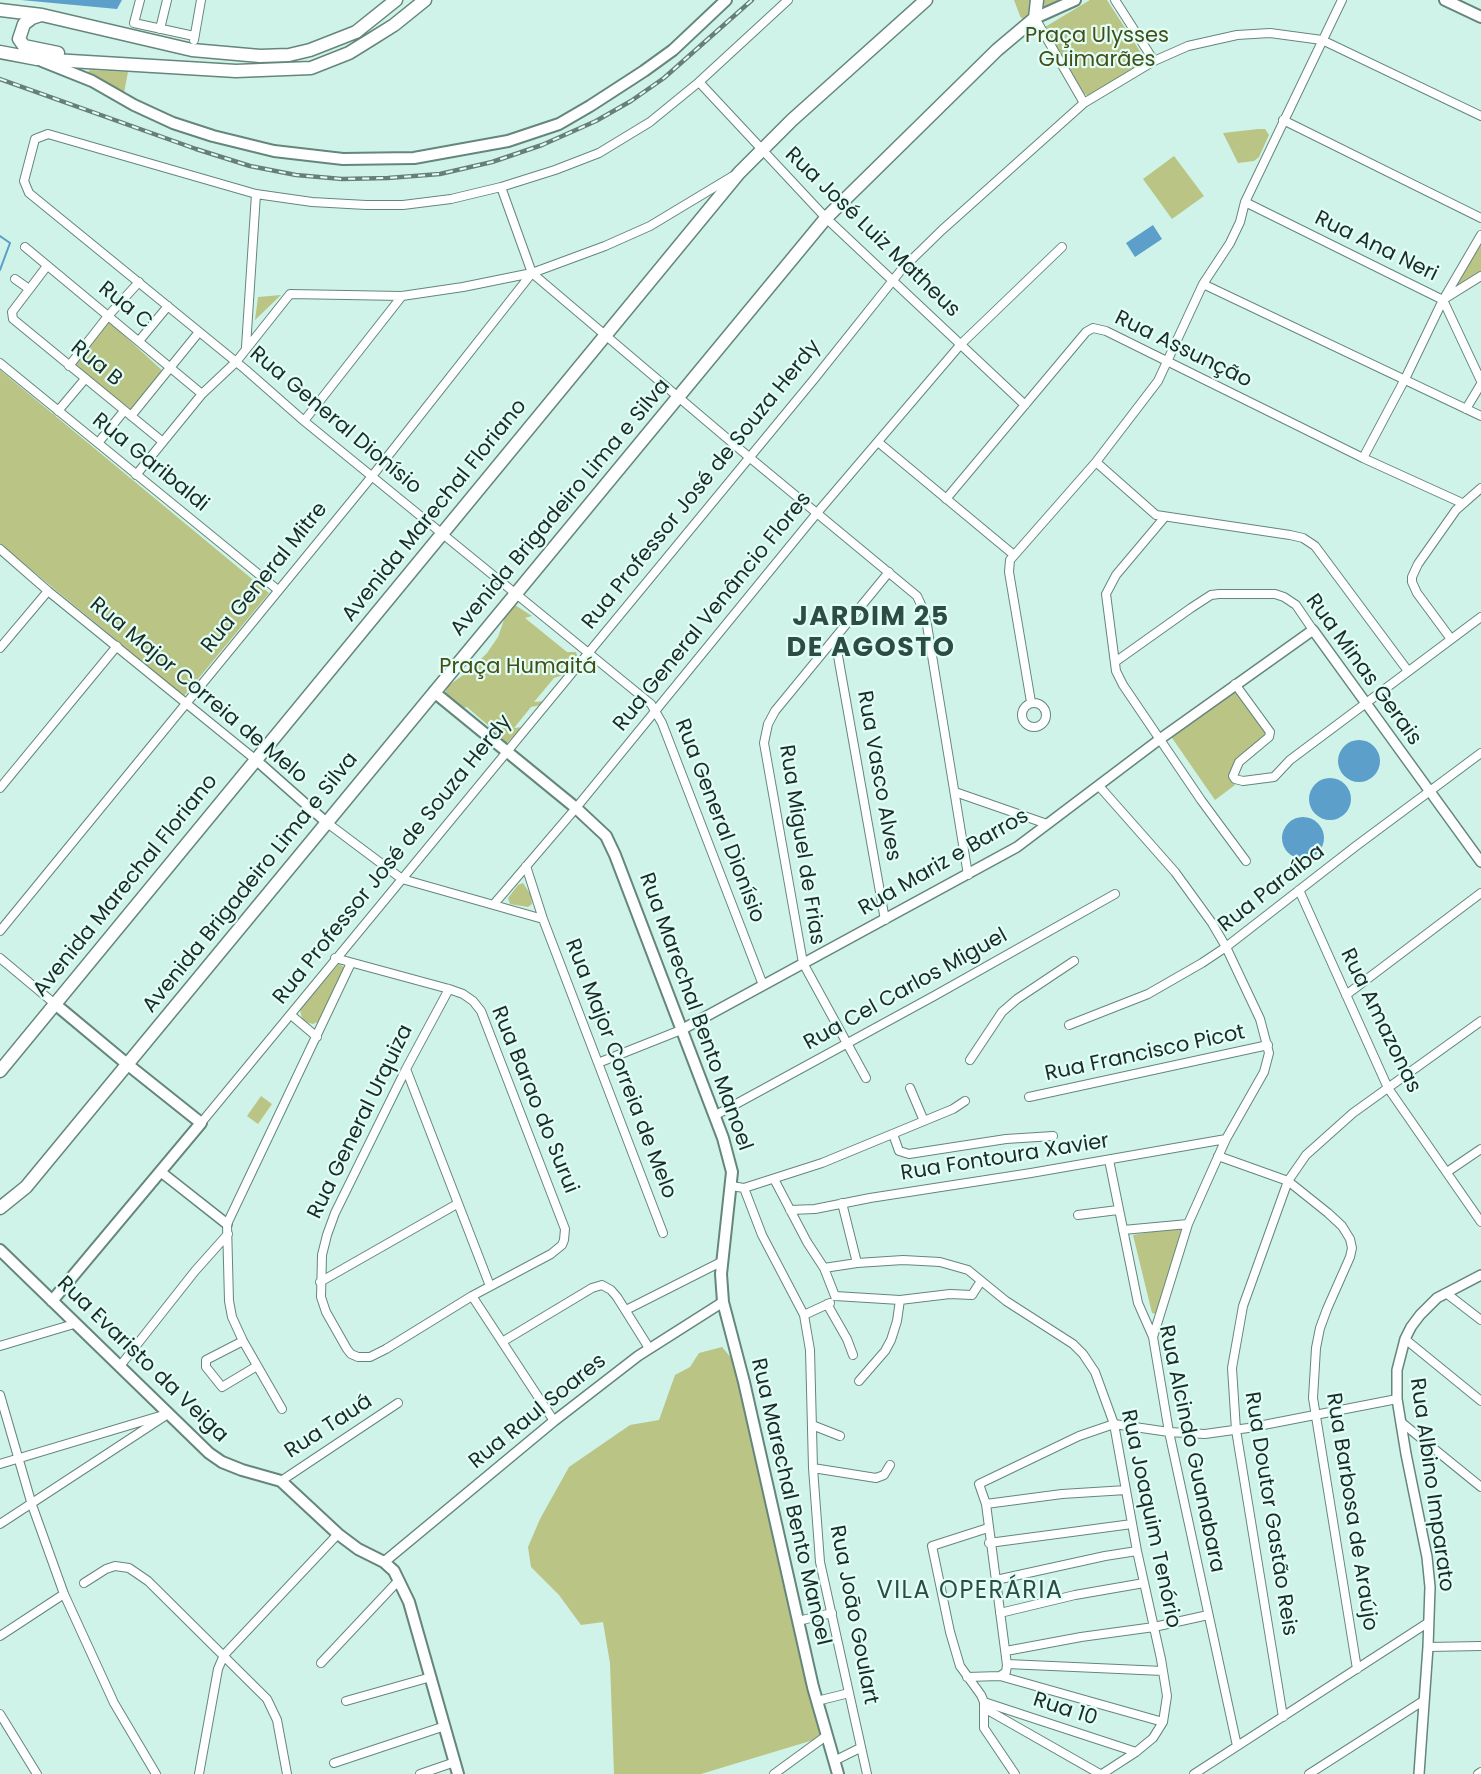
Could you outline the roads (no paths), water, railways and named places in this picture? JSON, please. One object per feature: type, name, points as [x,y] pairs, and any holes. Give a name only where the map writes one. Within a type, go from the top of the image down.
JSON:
[{"type":"main road","points":[[0,10],[42,15],[192,50],[243,56],[289,55],[310,50],[356,32],[396,0]]},
{"type":"main road","points":[[0,52],[37,59],[236,71],[311,68],[349,53],[394,25],[424,0]]},
{"type":"main road","points":[[37,59],[92,81],[134,105],[173,123],[213,136],[274,151],[343,159],[414,158],[508,141],[559,124],[673,50],[726,0]]},
{"type":"main road","name":"Avenida Marechal Floriano","points":[[0,1071],[739,172],[761,149],[926,0]]},
{"type":"main road","points":[[1035,18],[1037,0]]},
{"type":"main road","points":[[1035,18],[1075,0]]},
{"type":"main road","points":[[1445,0],[1481,17]]},
{"type":"main road","points":[[42,15],[24,24],[19,39],[24,46],[121,64]]},
{"type":"main road","name":"Avenida Brigadeiro Lima e Silva","points":[[0,1208],[26,1187],[826,218],[997,50],[1035,18]]},
{"type":"main road","name":"Rua Marechal Bento Manoel","points":[[434,692],[576,808],[600,829],[611,844],[714,1116],[732,1167],[722,1262],[723,1302],[744,1382],[817,1701],[838,1774]]},
{"type":"main road","points":[[55,1004],[201,1123]]},
{"type":"main road","name":"Rua Professor José de Souza Herdy","points":[[52,1301],[201,1123]]},
{"type":"main road","name":"Rua Evaristo da Veiga","points":[[0,1250],[209,1453],[222,1462],[281,1481],[338,1534],[358,1549],[384,1562]]},
{"type":"main road","points":[[384,1562],[399,1580],[409,1602],[458,1774]]},
{"type":"street","points":[[140,0],[134,23],[194,36]]},
{"type":"street","points":[[160,29],[167,0]]},
{"type":"street","points":[[192,50],[201,0]]},
{"type":"street","points":[[246,349],[256,194],[312,202],[403,205],[451,199],[501,187],[555,170],[599,153],[650,122],[699,82],[788,0]]},
{"type":"street","points":[[1114,0],[1154,62]]},
{"type":"street","points":[[1031,702],[1008,564],[1096,462],[1158,381],[1203,284],[1230,243],[1240,222],[1245,202],[1342,0]]},
{"type":"street","points":[[1035,18],[1084,103]]},
{"type":"street","name":"Rua Professor José de Souza Herdy","points":[[201,1123],[892,281],[942,230],[1084,103],[1154,62],[1188,46],[1237,35],[1270,33],[1322,40],[1481,116]]},
{"type":"street","name":"Rua José Luiz Matheus","points":[[699,82],[826,218],[1025,405]]},
{"type":"street","points":[[1283,120],[1481,218]]},
{"type":"street","name":"Rua General Dionísio","points":[[256,194],[55,134],[41,135],[35,139],[26,172],[25,188],[304,421],[589,652],[656,710],[763,985]]},
{"type":"street","points":[[136,475],[202,394],[236,362],[287,297],[293,293],[402,296],[532,273],[605,246],[650,226],[739,172]]},
{"type":"street","points":[[501,187],[532,273],[604,336],[917,596],[923,609],[968,875]]},
{"type":"street","name":"Rua Ana Neri","points":[[1245,202],[1443,300],[1481,382]]},
{"type":"street","points":[[1364,458],[1443,300],[1481,235]]},
{"type":"street","name":"Rua C","points":[[25,247],[202,394]]},
{"type":"street","name":"Rua General Venâncio Flores","points":[[494,904],[576,808],[817,513],[961,344],[1062,247]]},
{"type":"street","points":[[15,279],[28,289],[47,266]]},
{"type":"street","name":"Rua General Mitre","points":[[0,931],[373,475],[532,273]]},
{"type":"street","points":[[1443,300],[1481,276]]},
{"type":"street","points":[[69,366],[108,316],[139,282]]},
{"type":"street","points":[[1203,284],[1481,416]]},
{"type":"street","name":"Rua B","points":[[28,289],[12,312],[13,319],[163,442]]},
{"type":"street","points":[[304,421],[402,296]]},
{"type":"street","points":[[139,341],[168,306]]},
{"type":"street","name":"Rua Assunção","points":[[946,499],[1090,329],[1097,328],[1462,503]]},
{"type":"street","points":[[98,443],[171,367],[199,332]]},
{"type":"street","name":"Rua Garibaldi","points":[[0,363],[278,590]]},
{"type":"street","points":[[58,411],[85,379]]},
{"type":"street","points":[[1466,409],[1481,382]]},
{"type":"street","points":[[878,442],[1014,555]]},
{"type":"street","points":[[1096,462],[1150,511],[1164,518],[1290,535],[1309,542],[1320,552],[1408,671]]},
{"type":"street","points":[[1451,639],[1417,593],[1412,577],[1418,564],[1462,503],[1481,488]]},
{"type":"street","points":[[1164,518],[1116,575],[1106,594],[1118,678],[1246,861]]},
{"type":"street","name":"Rua Major Correia de Melo","points":[[0,549],[48,591],[256,760],[326,822],[402,879],[543,918]]},
{"type":"street","name":"Rua Miguel de Frias","points":[[866,1078],[803,963],[766,757],[765,732],[775,711],[889,572]]},
{"type":"street","points":[[0,648],[48,591]]},
{"type":"street","name":"Rua Minas Gerais","points":[[1115,662],[1211,596],[1268,594],[1284,597],[1296,605],[1365,704],[1481,862]]},
{"type":"street","points":[[1236,684],[1270,732],[1269,737],[1237,765],[1233,776],[1239,780],[1274,777],[1290,760],[1481,617]]},
{"type":"street","name":"Rua Mariz e Barros","points":[[598,1063],[681,1030],[1017,847],[1160,739],[1313,630]]},
{"type":"street","name":"Rua Vasco Alves","points":[[835,639],[885,920]]},
{"type":"street","points":[[0,788],[117,646]]},
{"type":"street","name":"Rua Paraíba","points":[[1069,1025],[1122,1006],[1162,988],[1226,947],[1429,790],[1481,753]]},
{"type":"street","points":[[1099,786],[1185,884],[1226,947],[1260,1018],[1268,1045],[1268,1059],[1264,1072],[1226,1139],[1188,1224],[1153,1337]]},
{"type":"street","points":[[955,792],[1047,824]]},
{"type":"street","name":"Rua Major Correia de Melo","points":[[526,866],[543,918],[663,1233]]},
{"type":"street","name":"Rua Amazonas","points":[[1299,890],[1388,1088],[1481,1222]]},
{"type":"street","points":[[1346,995],[1481,892]]},
{"type":"street","name":"Rua Cel Carlos Miguel","points":[[714,1116],[1115,894]]},
{"type":"street","points":[[0,958],[55,1004]]},
{"type":"street","name":"Rua Barao do Surui","points":[[335,958],[449,989],[473,1001],[480,1011],[560,1215]]},
{"type":"street","points":[[970,1060],[1002,1012],[1017,999],[1074,961]]},
{"type":"street","points":[[120,1366],[228,1229],[351,963]]},
{"type":"street","name":"Rua General Urquiza","points":[[449,989],[334,1213],[322,1255],[321,1297],[326,1312],[346,1349],[358,1358],[370,1357],[472,1296],[551,1254],[562,1245],[564,1240],[565,1229],[560,1215]]},
{"type":"street","points":[[291,1015],[317,1037]]},
{"type":"street","name":"Rua Doutor Gastão Reis","points":[[1283,1717],[1236,1430],[1232,1368],[1238,1326],[1247,1291],[1288,1182],[1299,1164],[1314,1147],[1353,1113],[1481,1021]]},
{"type":"street","name":"Rua Francisco Picot","points":[[1029,1097],[1268,1045]]},
{"type":"street","points":[[406,1069],[490,1286]]},
{"type":"street","points":[[910,1088],[924,1121]]},
{"type":"street","points":[[731,1185],[744,1188],[822,1163],[953,1109],[965,1101]]},
{"type":"street","points":[[893,1134],[899,1151],[909,1154],[1006,1138],[1053,1136]]},
{"type":"street","name":"Rua Fontoura Xavier","points":[[790,1210],[816,1209],[1226,1139]]},
{"type":"street","points":[[1447,1172],[1481,1149]]},
{"type":"street","name":"Rua Barbosa de Araújo","points":[[1218,1156],[1288,1182],[1342,1226],[1350,1239],[1352,1248],[1350,1257],[1320,1328],[1313,1383],[1315,1415],[1357,1669]]},
{"type":"street","name":"Rua Alcindo Guanabara","points":[[1109,1160],[1138,1303],[1153,1337],[1169,1432],[1237,1746]]},
{"type":"street","points":[[161,1172],[228,1229],[229,1301],[232,1317],[282,1410]]},
{"type":"street","points":[[774,1179],[812,1251],[824,1268],[835,1296]]},
{"type":"street","name":"Rua Joāo Goulart","points":[[744,1188],[762,1235],[804,1315],[810,1350],[813,1468],[820,1562],[867,1774]]},
{"type":"street","points":[[842,1203],[857,1263]]},
{"type":"street","points":[[320,1282],[457,1204]]},
{"type":"street","points":[[1078,1215],[1118,1210]]},
{"type":"street","points":[[1123,1230],[1188,1224]]},
{"type":"street","name":"Rua Joaquim Tenório","points":[[824,1268],[903,1260],[940,1262],[968,1270],[1006,1301],[1062,1336],[1083,1354],[1095,1372],[1114,1424],[1137,1551],[1163,1671],[1167,1696],[1163,1722]]},
{"type":"street","points":[[626,1310],[722,1262]]},
{"type":"street","name":"Rua Albino Imparato","points":[[1419,1774],[1430,1587],[1427,1557],[1397,1399],[1397,1370],[1410,1327],[1419,1315],[1428,1305],[1446,1293],[1481,1275]]},
{"type":"street","points":[[835,1296],[900,1300],[950,1294],[972,1295],[981,1281]]},
{"type":"street","points":[[502,1341],[598,1286],[611,1290],[649,1348]]},
{"type":"street","points":[[1446,1293],[1481,1320]]},
{"type":"street","points":[[472,1296],[554,1421]]},
{"type":"street","points":[[804,1315],[831,1302],[835,1296]]},
{"type":"street","points":[[859,1381],[885,1351],[891,1340],[900,1300]]},
{"type":"street","name":"Rua Raul Soares","points":[[384,1562],[554,1421],[649,1348],[723,1302]]},
{"type":"street","points":[[827,1304],[847,1339],[853,1355]]},
{"type":"street","points":[[0,1346],[74,1324]]},
{"type":"street","points":[[1406,1339],[1481,1401]]},
{"type":"street","points":[[243,1341],[207,1360],[206,1368],[222,1387],[257,1366]]},
{"type":"street","points":[[0,1395],[32,1505],[64,1593],[114,1703],[156,1774]]},
{"type":"street","points":[[1000,1676],[1006,1672],[1006,1651],[989,1543],[986,1504],[979,1484],[1078,1436],[1114,1424],[1169,1432],[1205,1434],[1397,1399]]},
{"type":"street","name":"Rua Tauá","points":[[281,1481],[398,1403]]},
{"type":"street","points":[[0,1464],[168,1414]]},
{"type":"street","points":[[0,1524],[168,1414]]},
{"type":"street","points":[[1401,1422],[1481,1486]]},
{"type":"street","points":[[812,1425],[840,1436]]},
{"type":"street","points":[[813,1468],[876,1478],[884,1475],[890,1465]]},
{"type":"street","points":[[986,1504],[1062,1494],[1126,1490]]},
{"type":"street","points":[[989,1543],[1132,1524]]},
{"type":"street","points":[[988,1528],[932,1546],[950,1632],[960,1666],[981,1695],[984,1705],[984,1728],[1015,1774]]},
{"type":"street","points":[[199,1774],[218,1669],[224,1655],[338,1534]]},
{"type":"street","points":[[996,1580],[1137,1551]]},
{"type":"street","points":[[84,1583],[115,1566],[129,1568],[148,1581],[267,1699],[273,1708],[281,1736],[287,1774]]},
{"type":"street","points":[[321,1663],[399,1580]]},
{"type":"street","points":[[1000,1613],[1075,1595],[1144,1583]]},
{"type":"street","points":[[0,1636],[64,1593]]},
{"type":"street","points":[[798,1621],[832,1613]]},
{"type":"street","points":[[1006,1651],[1081,1637],[1154,1627],[1209,1615]]},
{"type":"street","points":[[1194,1774],[1429,1622]]},
{"type":"street","points":[[1428,1647],[1481,1646]]},
{"type":"street","points":[[1007,1664],[1163,1671]]},
{"type":"street","points":[[967,1677],[1000,1676],[1163,1722],[1153,1738],[1136,1752],[1101,1774],[984,1705]]},
{"type":"street","points":[[346,1701],[430,1677]]},
{"type":"street","points":[[817,1701],[849,1693]]},
{"type":"street","points":[[1309,1774],[1423,1701]]},
{"type":"street","name":"Rua 10","points":[[984,1705],[1136,1752]]},
{"type":"street","points":[[0,1714],[37,1774]]},
{"type":"street","points":[[334,1763],[445,1726]]},
{"type":"street","points":[[774,1774],[826,1736]]},
{"type":"street","points":[[834,1761],[860,1748]]},
{"type":"street","points":[[420,1774],[455,1762]]},
{"type":"water","points":[[21,0],[122,0],[117,9]]},
{"type":"water","points":[[1153,225],[1162,239],[1135,257],[1126,243]]},
{"type":"water","points":[[1359,740],[1374,746],[1380,761],[1374,776],[1359,782],[1344,776],[1338,761],[1344,746]]},
{"type":"water","points":[[1330,778],[1345,784],[1351,799],[1345,814],[1330,820],[1315,814],[1309,799],[1315,784]]},
{"type":"water","points":[[1303,817],[1318,823],[1324,838],[1318,853],[1303,859],[1288,853],[1282,838],[1288,823]]},
{"type":"waterway","points":[[0,236],[10,243],[0,270]]},
{"type":"railway","points":[[0,79],[250,166],[296,175],[342,179],[440,174],[492,162],[542,145],[596,121],[631,101],[664,78],[752,0]]},
{"type":"district","name":"JARDIM 25 DE AGOSTO","points":[[871,634]]},
{"type":"district","name":"VILA OPERÁRIA","points":[[970,1592]]},
{"type":"park label","name":"Praça Ulysses Guimarães","points":[[1097,49]]},
{"type":"park label","name":"Praça Humaitá","points":[[518,668]]}]
